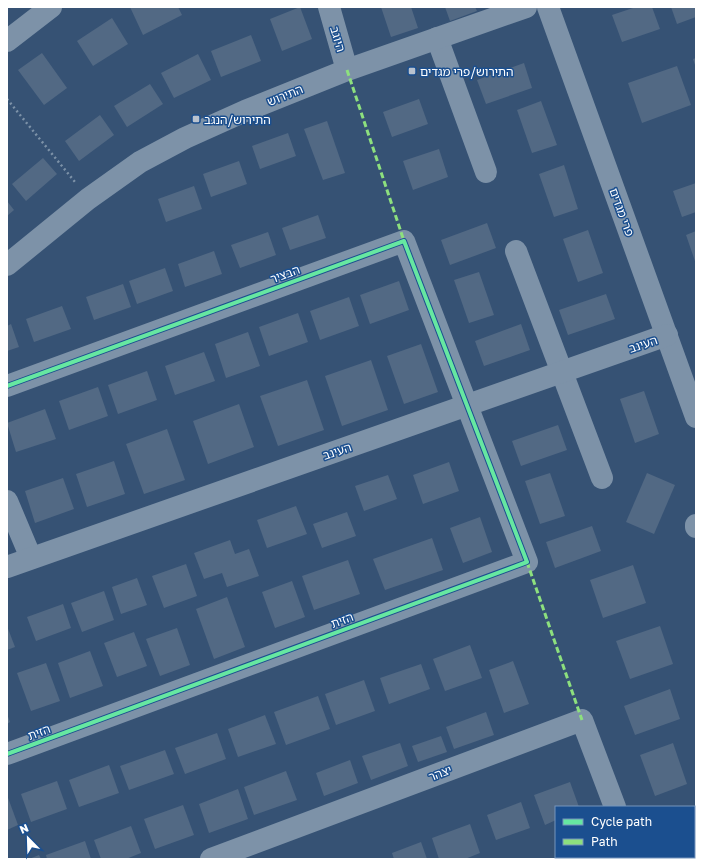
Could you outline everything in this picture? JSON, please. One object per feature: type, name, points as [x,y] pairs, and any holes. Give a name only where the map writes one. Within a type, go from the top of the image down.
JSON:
[{"type":"street","points":[[7,41],[51,7]]},
{"type":"street","name":"היוגב","points":[[329,7],[347,70]]},
{"type":"street","name":"התירוש","points":[[7,265],[88,198],[140,162],[185,138],[244,111],[347,70],[526,7]]},
{"type":"street","name":"פרי מגדים","points":[[548,7],[696,417]]},
{"type":"street","points":[[437,38],[486,172]]},
{"type":"street","name":"הבציר","points":[[7,386],[404,241],[467,405]]},
{"type":"street","points":[[516,251],[602,478]]},
{"type":"street","name":"העינב","points":[[7,567],[667,335]]},
{"type":"street","name":"הזית","points":[[7,754],[527,562],[467,405]]},
{"type":"street","points":[[7,501],[31,558]]},
{"type":"street","name":"יצהר","points":[[211,859],[582,720],[615,806]]},
{"type":"path","points":[[7,99],[88,198]]},
{"type":"building","points":[[130,7],[178,7],[182,15],[143,35]]},
{"type":"building","points":[[300,7],[312,39],[282,51],[270,19]]},
{"type":"building","points":[[381,7],[411,7],[418,28],[391,37]]},
{"type":"building","points":[[445,7],[475,7],[477,11],[450,21]]},
{"type":"building","points":[[636,7],[652,7],[660,29],[622,42],[612,15]]},
{"type":"building","points":[[671,7],[696,7],[696,17],[677,24]]},
{"type":"building","points":[[112,18],[128,44],[93,66],[77,41]]},
{"type":"building","points":[[251,35],[261,61],[221,77],[211,51]]},
{"type":"building","points":[[42,53],[67,88],[44,105],[18,70]]},
{"type":"building","points":[[198,54],[211,80],[174,98],[161,73]]},
{"type":"building","points":[[696,58],[696,68],[693,59]]},
{"type":"building","points":[[524,63],[532,88],[486,104],[477,80]]},
{"type":"building","points":[[677,66],[691,105],[642,123],[628,83]]},
{"type":"building","points":[[150,84],[163,104],[127,127],[114,106]]},
{"type":"building","points":[[419,99],[428,124],[392,137],[383,112]]},
{"type":"building","points":[[541,101],[557,145],[532,153],[517,110]]},
{"type":"building","points":[[100,115],[114,135],[79,161],[65,141]]},
{"type":"building","points":[[327,121],[345,173],[323,180],[304,129]]},
{"type":"building","points":[[288,133],[296,156],[260,169],[252,146]]},
{"type":"building","points":[[439,149],[448,177],[413,190],[403,161]]},
{"type":"building","points":[[43,158],[57,174],[26,201],[12,184]]},
{"type":"building","points":[[239,161],[247,184],[211,197],[203,174]]},
{"type":"building","points":[[564,165],[578,209],[554,217],[539,174]]},
{"type":"building","points":[[696,183],[696,212],[682,217],[673,191]]},
{"type":"building","points":[[194,186],[202,209],[166,222],[158,199]]},
{"type":"building","points":[[7,201],[14,210],[7,216]]},
{"type":"building","points":[[318,215],[326,238],[290,250],[282,228]]},
{"type":"building","points":[[487,223],[496,248],[450,265],[441,240]]},
{"type":"building","points":[[588,230],[603,273],[578,282],[563,239]]},
{"type":"building","points":[[696,231],[696,264],[686,235]]},
{"type":"building","points":[[268,232],[276,255],[240,268],[231,245]]},
{"type":"building","points":[[214,251],[222,274],[185,287],[178,264]]},
{"type":"building","points":[[165,268],[173,291],[137,304],[129,281]]},
{"type":"building","points":[[479,272],[494,315],[469,323],[454,280]]},
{"type":"building","points":[[399,281],[409,310],[370,324],[360,295]]},
{"type":"building","points":[[123,284],[131,307],[94,320],[86,297]]},
{"type":"building","points":[[606,294],[615,319],[568,335],[559,310]]},
{"type":"building","points":[[349,297],[359,326],[320,340],[310,311]]},
{"type":"building","points":[[62,306],[71,329],[34,342],[26,319]]},
{"type":"building","points":[[298,313],[308,342],[269,356],[259,327]]},
{"type":"building","points":[[11,324],[19,347],[7,351],[7,326]]},
{"type":"building","points":[[521,324],[530,350],[484,366],[475,341]]},
{"type":"building","points":[[248,332],[260,366],[226,378],[215,344]]},
{"type":"building","points":[[421,344],[438,392],[404,404],[387,356]]},
{"type":"building","points":[[204,352],[215,381],[175,395],[165,366]]},
{"type":"building","points":[[371,360],[388,410],[342,426],[325,376]]},
{"type":"building","points":[[147,371],[157,400],[118,414],[108,385]]},
{"type":"building","points":[[307,380],[324,430],[278,446],[260,396]]},
{"type":"building","points":[[98,387],[108,416],[69,430],[59,401]]},
{"type":"building","points":[[644,391],[659,434],[635,443],[620,399]]},
{"type":"building","points":[[239,404],[254,447],[208,464],[193,421]]},
{"type":"building","points":[[45,409],[56,439],[16,452],[7,423]]},
{"type":"building","points":[[558,425],[567,450],[521,466],[512,441]]},
{"type":"building","points":[[167,429],[185,480],[144,494],[126,444]]},
{"type":"building","points":[[114,461],[125,494],[87,507],[76,474]]},
{"type":"building","points":[[449,462],[459,491],[423,504],[413,475]]},
{"type":"building","points":[[550,473],[565,516],[540,524],[525,481]]},
{"type":"building","points":[[647,473],[675,485],[654,534],[626,522]]},
{"type":"building","points":[[388,475],[397,499],[364,511],[355,486]]},
{"type":"building","points":[[63,478],[74,509],[35,523],[25,491]]},
{"type":"building","points":[[296,506],[307,534],[267,548],[257,520]]},
{"type":"building","points":[[347,512],[356,536],[322,548],[313,524]]},
{"type":"building","points":[[480,517],[492,552],[463,563],[450,528]]},
{"type":"building","points":[[592,526],[601,551],[555,568],[546,542]]},
{"type":"building","points":[[432,538],[443,570],[385,590],[373,559]]},
{"type":"building","points":[[230,540],[235,554],[249,549],[259,576],[227,587],[222,573],[204,579],[194,553]]},
{"type":"building","points":[[348,560],[360,594],[314,610],[302,576]]},
{"type":"building","points":[[186,564],[197,596],[164,608],[152,576]]},
{"type":"building","points":[[633,565],[646,603],[603,618],[590,580]]},
{"type":"building","points":[[137,578],[147,605],[121,614],[112,587]]},
{"type":"building","points":[[292,581],[305,617],[275,628],[262,592]]},
{"type":"building","points":[[104,591],[114,620],[82,632],[71,603]]},
{"type":"building","points":[[227,597],[245,647],[214,659],[196,609]]},
{"type":"building","points":[[63,604],[71,628],[36,641],[27,617]]},
{"type":"building","points":[[7,626],[15,647],[7,650]]},
{"type":"building","points":[[660,626],[673,664],[630,679],[616,641]]},
{"type":"building","points":[[177,628],[190,665],[160,676],[146,639]]},
{"type":"building","points":[[134,632],[147,666],[117,677],[104,643]]},
{"type":"building","points":[[470,645],[482,678],[445,691],[433,659]]},
{"type":"building","points":[[90,651],[103,686],[70,698],[58,663]]},
{"type":"building","points":[[513,661],[529,704],[504,713],[489,670]]},
{"type":"building","points":[[46,663],[60,701],[31,711],[17,673]]},
{"type":"building","points":[[421,664],[430,689],[389,704],[380,678]]},
{"type":"building","points":[[364,680],[375,711],[336,725],[325,694]]},
{"type":"building","points":[[670,689],[680,719],[635,735],[624,706]]},
{"type":"building","points":[[318,696],[330,729],[286,745],[274,712]]},
{"type":"building","points":[[486,712],[494,735],[454,749],[446,727]]},
{"type":"building","points":[[7,714],[10,722],[7,724]]},
{"type":"building","points":[[265,715],[276,744],[238,757],[228,729]]},
{"type":"building","points":[[217,733],[226,759],[185,774],[175,748]]},
{"type":"building","points":[[441,736],[447,752],[418,762],[412,746]]},
{"type":"building","points":[[400,743],[408,766],[371,780],[362,756]]},
{"type":"building","points":[[673,743],[687,784],[655,796],[640,755]]},
{"type":"building","points":[[165,750],[174,774],[129,790],[120,766]]},
{"type":"building","points":[[350,760],[358,783],[324,796],[316,773]]},
{"type":"building","points":[[109,765],[119,793],[79,807],[69,780]]},
{"type":"building","points":[[286,771],[297,800],[254,815],[244,787]]},
{"type":"building","points":[[57,781],[67,809],[31,822],[21,794]]},
{"type":"building","points":[[570,782],[579,806],[555,806],[555,820],[545,825],[534,795]]},
{"type":"building","points":[[238,789],[248,819],[209,833],[199,804]]},
{"type":"building","points":[[7,795],[18,825],[7,830]]},
{"type":"building","points":[[521,802],[530,828],[496,840],[487,815]]},
{"type":"building","points":[[183,805],[194,835],[155,849],[144,819]]},
{"type":"building","points":[[695,810],[696,810],[695,838]]},
{"type":"building","points":[[470,824],[480,853],[465,859],[439,859],[432,838]]},
{"type":"building","points":[[131,826],[141,853],[126,859],[101,859],[94,840]]},
{"type":"building","points":[[85,841],[91,859],[47,859],[46,855]]},
{"type":"building","points":[[421,842],[427,859],[394,859],[392,853]]},
{"type":"building","points":[[39,855],[41,859],[29,859]]},
{"type":"building","points":[[608,858],[608,859],[564,859]]},
{"type":"marked path","points":[[347,70],[404,241]]},
{"type":"marked path","points":[[527,562],[582,720]]},
{"type":"cycle path","points":[[7,386],[404,241],[527,562],[7,754]]},
{"type":"place","name":"התירוש/פרי מגדים","points":[[412,71]]},
{"type":"place","name":"התירוש/הנגב","points":[[196,119]]}]
